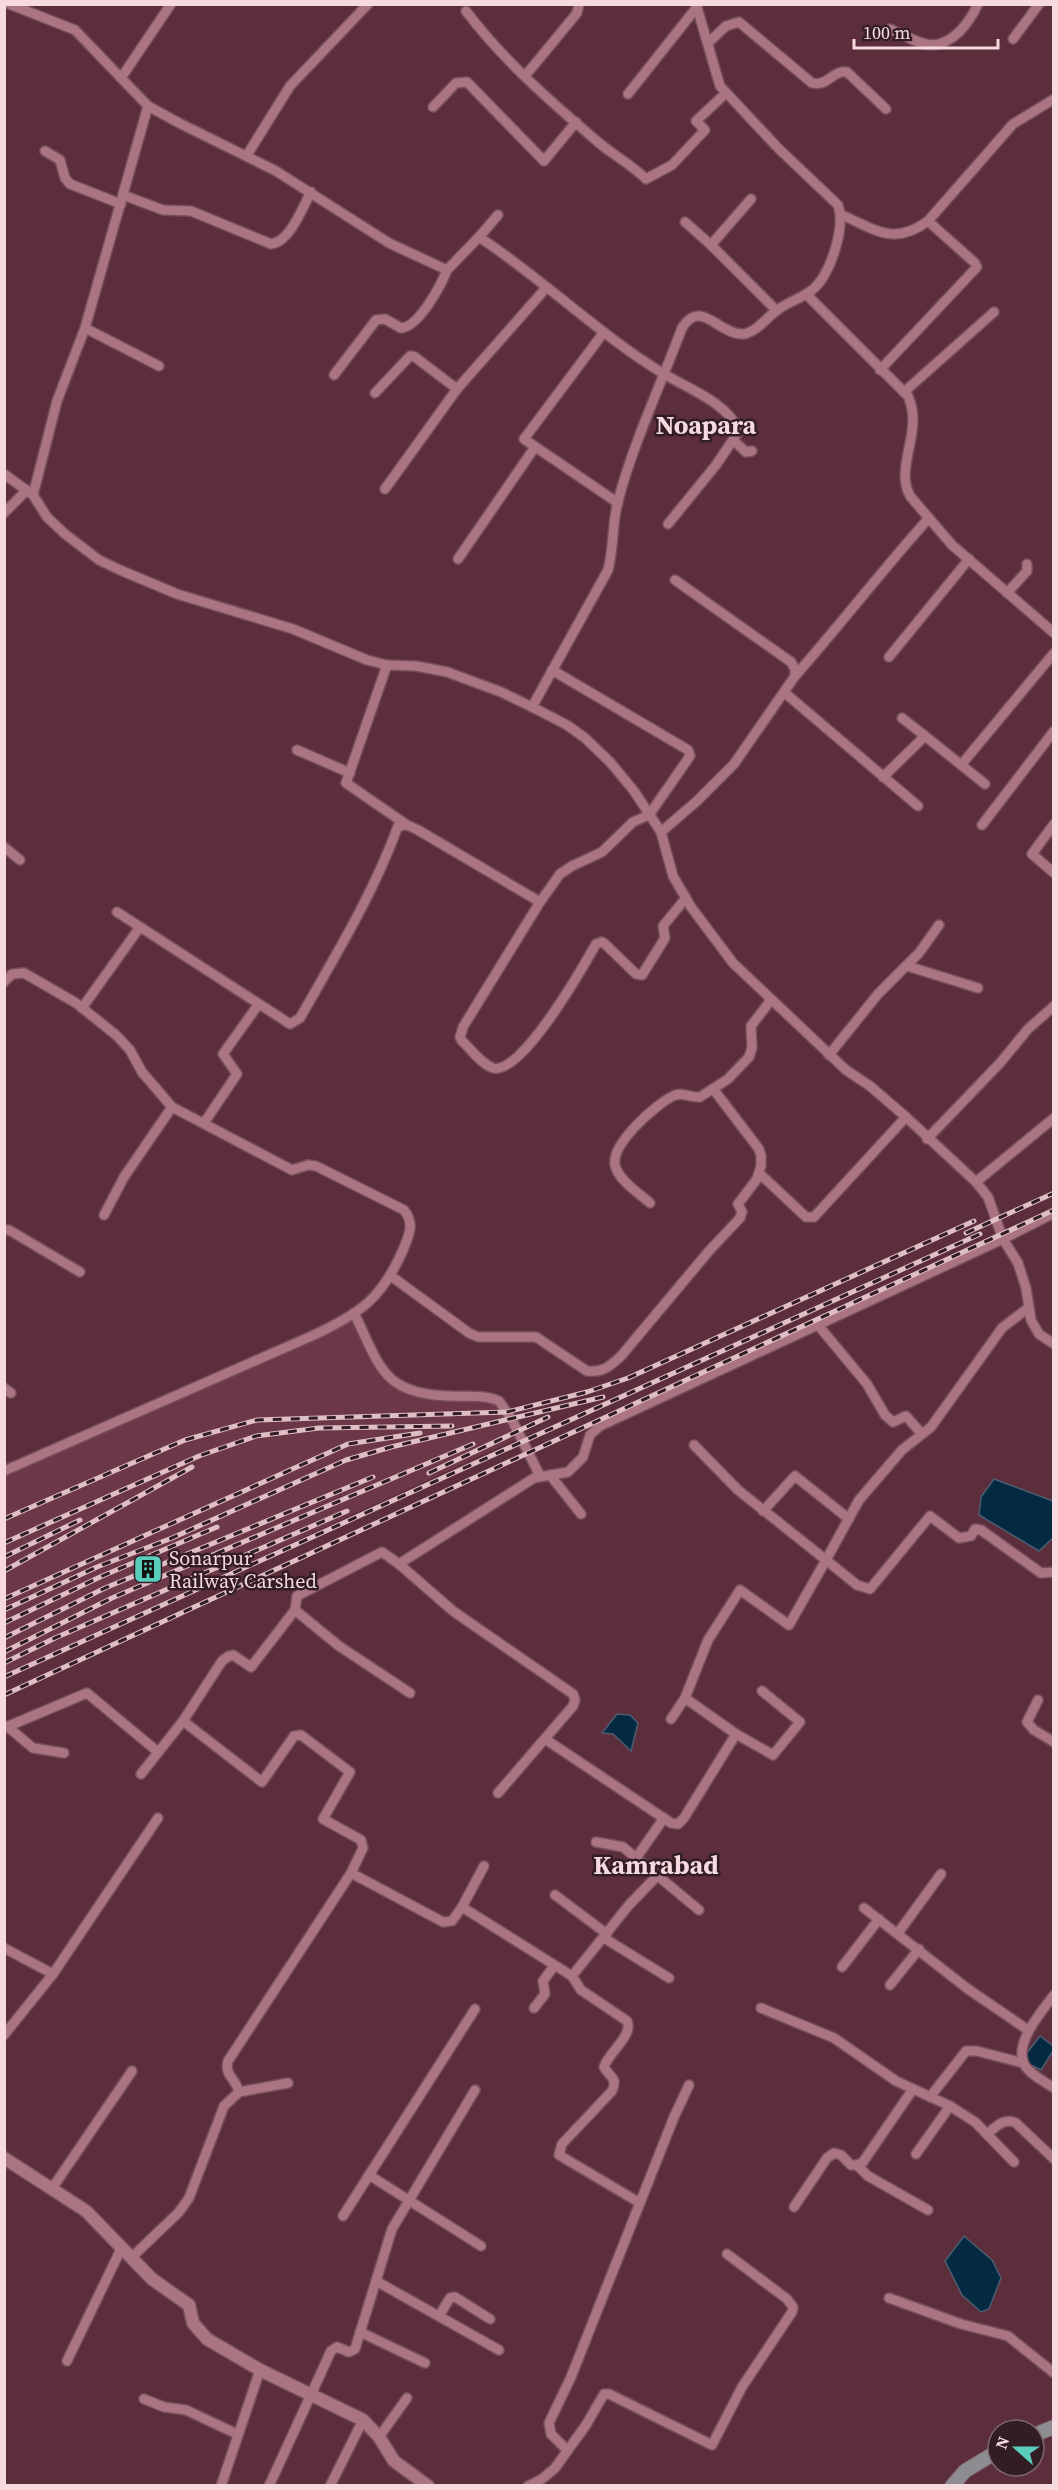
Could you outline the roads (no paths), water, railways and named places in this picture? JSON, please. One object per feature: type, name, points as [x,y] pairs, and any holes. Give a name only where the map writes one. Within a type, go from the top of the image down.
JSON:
[{"type":"main road","points":[[952,2486],[965,2471],[986,2458]]},
{"type":"street","points":[[9,4],[75,30],[148,106],[178,123],[247,155],[311,192],[389,243],[447,270]]},
{"type":"street","points":[[121,78],[171,4]]},
{"type":"street","points":[[247,155],[290,86],[368,4]]},
{"type":"street","points":[[525,76],[577,13],[579,4]]},
{"type":"street","points":[[890,29],[923,44],[948,43],[965,26],[978,4]]},
{"type":"street","points":[[1013,39],[1039,4]]},
{"type":"street","points":[[532,707],[608,570],[618,502],[682,328],[693,315],[735,333],[751,332],[787,302],[806,294],[821,281],[828,269],[842,215],[838,205],[778,148],[726,93],[715,73],[696,6]]},
{"type":"street","points":[[628,94],[696,6]]},
{"type":"street","points":[[466,11],[483,34],[525,76],[576,122],[646,179],[672,165],[705,130],[696,121],[726,93]]},
{"type":"street","points":[[708,43],[726,26],[739,22],[812,83],[827,82],[834,74],[840,71],[847,72],[886,109]]},
{"type":"street","points":[[433,107],[456,83],[467,82],[544,160],[576,122]]},
{"type":"street","points":[[842,215],[885,234],[913,232],[928,221],[1013,124],[1053,99]]},
{"type":"street","points":[[4,513],[30,493],[42,470],[57,401],[85,328],[148,106]]},
{"type":"street","points":[[45,151],[60,160],[65,178],[75,188],[163,210],[191,211],[271,244],[279,243],[285,237],[311,192]]},
{"type":"street","points":[[711,245],[751,199]]},
{"type":"street","points":[[334,375],[376,320],[385,319],[401,328],[410,326],[436,294],[447,270],[498,215]]},
{"type":"street","points":[[880,370],[976,265],[928,221]]},
{"type":"street","points":[[685,222],[776,310]]},
{"type":"street","points":[[479,237],[604,332],[664,374],[696,390],[733,421],[739,431],[734,441],[668,524]]},
{"type":"street","points":[[385,489],[457,389],[546,288]]},
{"type":"street","points":[[806,294],[904,392],[914,407],[915,421],[904,477],[906,487],[952,545],[1053,633]]},
{"type":"street","points":[[904,392],[994,312]]},
{"type":"street","points":[[85,328],[159,366]]},
{"type":"street","points":[[604,332],[524,439],[618,502]]},
{"type":"street","points":[[375,393],[410,356],[415,357],[457,389]]},
{"type":"street","points":[[734,441],[746,452],[752,451]]},
{"type":"street","points":[[458,559],[536,447]]},
{"type":"street","points":[[4,474],[30,493],[47,517],[65,534],[99,560],[120,570],[177,594],[293,629],[367,660],[387,665],[416,666],[447,672],[501,692],[567,725],[585,738],[610,762],[634,791],[661,832],[673,876],[733,963],[829,1055],[906,1117],[927,1139],[976,1182],[991,1202],[1003,1239],[1018,1263],[1026,1288],[1031,1320],[1039,1334],[1053,1344]]},
{"type":"street","points":[[661,832],[697,801],[734,764],[795,676],[929,518]]},
{"type":"street","points":[[889,657],[969,559]]},
{"type":"street","points":[[1007,593],[1027,571],[1027,564]]},
{"type":"street","points":[[675,580],[791,662],[795,669],[795,676]]},
{"type":"street","points":[[961,765],[1053,653]]},
{"type":"street","points":[[387,665],[346,783],[407,825],[540,902]]},
{"type":"street","points":[[552,670],[688,750],[688,761],[649,814],[633,822],[602,852],[566,870],[540,902],[461,1032],[462,1041],[484,1062],[494,1068],[504,1068],[524,1051],[568,991],[599,942],[605,944],[636,974],[642,975],[665,938],[663,926],[686,898]]},
{"type":"street","points":[[785,693],[918,806]]},
{"type":"street","points":[[902,718],[985,784]]},
{"type":"street","points":[[982,825],[1053,731]]},
{"type":"street","points":[[883,777],[925,736]]},
{"type":"street","points":[[297,750],[350,772]]},
{"type":"street","points":[[1053,824],[1032,854],[1053,873]]},
{"type":"street","points":[[117,912],[290,1024],[300,1018],[346,937],[390,849],[398,826],[407,825]]},
{"type":"street","points":[[4,847],[20,860]]},
{"type":"street","points":[[829,1055],[878,994],[907,966],[939,925]]},
{"type":"street","points":[[82,1008],[140,927]]},
{"type":"street","points":[[907,966],[978,988]]},
{"type":"street","points":[[4,982],[12,974],[24,973],[82,1008],[116,1035],[130,1050],[142,1072],[172,1107],[292,1170],[308,1165],[316,1166],[404,1210],[411,1225],[410,1235],[391,1276],[381,1290],[354,1313],[323,1331],[4,1471]]},
{"type":"street","points":[[650,1203],[620,1175],[615,1167],[615,1157],[621,1145],[641,1120],[673,1095],[700,1097],[728,1079],[749,1057],[752,1048],[751,1026],[771,1000]]},
{"type":"street","points":[[204,1123],[237,1074],[223,1054],[258,1005]]},
{"type":"street","points":[[927,1139],[1053,1006]]},
{"type":"street","points":[[391,1276],[469,1334],[478,1337],[536,1337],[587,1371],[597,1372],[608,1368],[621,1356],[709,1251],[740,1218],[742,1212],[738,1204],[759,1173],[761,1166],[759,1149],[714,1090]]},
{"type":"street","points":[[104,1215],[124,1177],[172,1107]]},
{"type":"street","points":[[759,1173],[806,1217],[814,1217],[906,1117]]},
{"type":"street","points":[[976,1182],[1053,1119]]},
{"type":"street","points":[[399,1564],[545,1476],[568,1472],[583,1457],[590,1435],[600,1426],[1003,1239],[1053,1213]]},
{"type":"street","points":[[4,1230],[9,1230],[80,1272]]},
{"type":"street","points":[[671,1719],[685,1698],[708,1640],[740,1590],[789,1624],[859,1500],[886,1468],[931,1427],[1002,1328],[1028,1308]]},
{"type":"street","points":[[354,1313],[383,1372],[399,1385],[430,1395],[484,1397],[499,1401],[545,1476],[581,1514]]},
{"type":"street","points":[[818,1325],[867,1384],[885,1415],[893,1422],[906,1416],[922,1434]]},
{"type":"street","points":[[694,1444],[738,1490],[857,1585],[870,1589],[930,1516],[959,1538],[970,1536],[975,1529],[981,1530],[1041,1572],[1053,1572]]},
{"type":"street","points":[[764,1511],[795,1476],[849,1519]]},
{"type":"street","points":[[141,1774],[183,1721],[222,1661],[233,1655],[250,1667],[295,1610],[297,1596],[382,1552],[453,1611],[573,1694],[575,1700],[573,1706],[498,1793]]},
{"type":"street","points":[[295,1610],[339,1646],[410,1693]]},
{"type":"street","points":[[685,1698],[736,1734],[773,1755],[800,1722],[762,1691]]},
{"type":"street","points":[[64,1753],[33,1748],[6,1727],[87,1693],[158,1752]]},
{"type":"street","points":[[1038,1700],[1027,1722],[1034,1730],[1053,1742]]},
{"type":"street","points":[[183,1721],[262,1782],[298,1734],[350,1772],[323,1819],[360,1840],[363,1844],[351,1873],[228,2061],[226,2068],[228,2075],[239,2092]]},
{"type":"street","points":[[545,1739],[664,1818],[678,1824],[736,1734]]},
{"type":"street","points":[[4,2035],[53,1974],[158,1818]]},
{"type":"street","points":[[636,1858],[664,1818]]},
{"type":"street","points":[[596,1842],[624,1847],[699,1910]]},
{"type":"street","points":[[351,1873],[432,1918],[444,1922],[452,1921],[484,1866]]},
{"type":"street","points":[[898,1933],[941,1874]]},
{"type":"street","points":[[572,1976],[629,1905],[657,1876]]},
{"type":"street","points":[[555,1895],[605,1936],[669,1978]]},
{"type":"street","points":[[462,1906],[572,1976],[581,1990],[627,2021],[628,2031],[606,2060],[604,2067],[614,2077],[615,2083],[612,2091],[559,2149],[560,2155],[640,2203]]},
{"type":"street","points":[[864,1908],[968,1989],[1028,2030]]},
{"type":"street","points":[[842,1967],[879,1919]]},
{"type":"street","points":[[4,1948],[53,1974]]},
{"type":"street","points":[[890,1985],[919,1949]]},
{"type":"street","points":[[534,2008],[545,1994],[543,1981],[554,1966]]},
{"type":"street","points":[[1023,2063],[1022,2055],[1028,2030],[1053,1995]]},
{"type":"street","points":[[761,2008],[834,2038],[881,2072],[950,2106],[975,2122],[1014,2162]]},
{"type":"street","points":[[343,2216],[475,2009]]},
{"type":"street","points":[[930,2097],[966,2051],[977,2050],[1023,2063],[1053,2088]]},
{"type":"street","points":[[53,2187],[132,2071]]},
{"type":"street","points":[[131,2258],[179,2212],[189,2198],[224,2106],[239,2092],[288,2083]]},
{"type":"street","points":[[567,2450],[551,2434],[549,2423],[571,2377],[689,2085]]},
{"type":"street","points":[[794,2207],[828,2158],[834,2153],[841,2155],[851,2165],[857,2165],[870,2152],[913,2089]]},
{"type":"street","points":[[269,2486],[313,2395],[331,2351],[337,2347],[352,2351],[360,2332],[388,2237],[476,2090]]},
{"type":"street","points":[[916,2154],[950,2106]]},
{"type":"street","points":[[987,2134],[1004,2121],[1016,2122],[1053,2159]]},
{"type":"street","points":[[6,2164],[53,2187],[86,2211],[161,2287],[189,2305],[193,2323],[201,2334],[260,2370],[363,2420],[379,2437],[394,2461],[428,2486]]},
{"type":"street","points":[[857,2165],[868,2176],[928,2210]]},
{"type":"street","points":[[369,2175],[481,2246]]},
{"type":"street","points":[[67,2361],[122,2247]]},
{"type":"street","points":[[528,2486],[548,2475],[586,2425],[601,2398],[609,2394],[712,2445],[742,2387],[792,2312],[793,2307],[787,2299],[727,2254]]},
{"type":"street","points":[[376,2281],[499,2350]]},
{"type":"street","points":[[439,2316],[450,2298],[455,2297],[490,2319]]},
{"type":"street","points":[[889,2298],[961,2324],[1008,2336],[1053,2373]]},
{"type":"street","points":[[360,2332],[425,2363]]},
{"type":"street","points":[[221,2486],[260,2370]]},
{"type":"street","points":[[379,2437],[407,2398]]},
{"type":"street","points":[[144,2399],[164,2407],[186,2410],[237,2434]]},
{"type":"street","points":[[330,2486],[363,2420]]},
{"type":"water","points":[[994,1479],[1053,1501],[1053,1538],[1039,1551],[979,1515],[981,1497]]},
{"type":"water","points":[[617,1714],[630,1715],[638,1723],[631,1751],[613,1734],[602,1733]]},
{"type":"water","points":[[1040,2036],[1053,2046],[1053,2051],[1041,2070],[1029,2064],[1026,2054]]},
{"type":"water","points":[[964,2236],[992,2260],[1001,2278],[989,2309],[981,2312],[962,2295],[945,2261]]},
{"type":"railway","points":[[966,1233],[1054,1193]]},
{"type":"railway","points":[[4,1695],[1054,1210]]},
{"type":"railway","points":[[4,1519],[185,1440],[257,1420],[507,1412],[587,1392],[628,1378],[974,1221]]},
{"type":"railway","points":[[4,1677],[980,1234]]},
{"type":"railway","points":[[4,1610],[97,1567],[172,1538],[346,1460],[391,1447],[603,1397]]},
{"type":"railway","points":[[429,1473],[548,1417]]},
{"type":"railway","points":[[4,1543],[199,1456],[256,1436],[319,1428],[452,1426]]},
{"type":"railway","points":[[4,1599],[348,1444],[420,1433]]},
{"type":"railway","points":[[4,1652],[112,1598],[473,1444]]},
{"type":"railway","points":[[4,1571],[192,1467]]},
{"type":"railway","points":[[4,1638],[105,1588],[373,1477]]},
{"type":"railway","points":[[4,1663],[55,1638],[347,1511]]},
{"type":"railway","points":[[4,1557],[80,1520]]},
{"type":"railway","points":[[4,1623],[100,1577],[217,1527]]},
{"type":"place","name":"Sonarpur Railway Carshed","points":[[148,1569]]},
{"type":"district","name":"Noapara","points":[[706,425]]},
{"type":"district","name":"Kamrabad","points":[[656,1865]]}]
